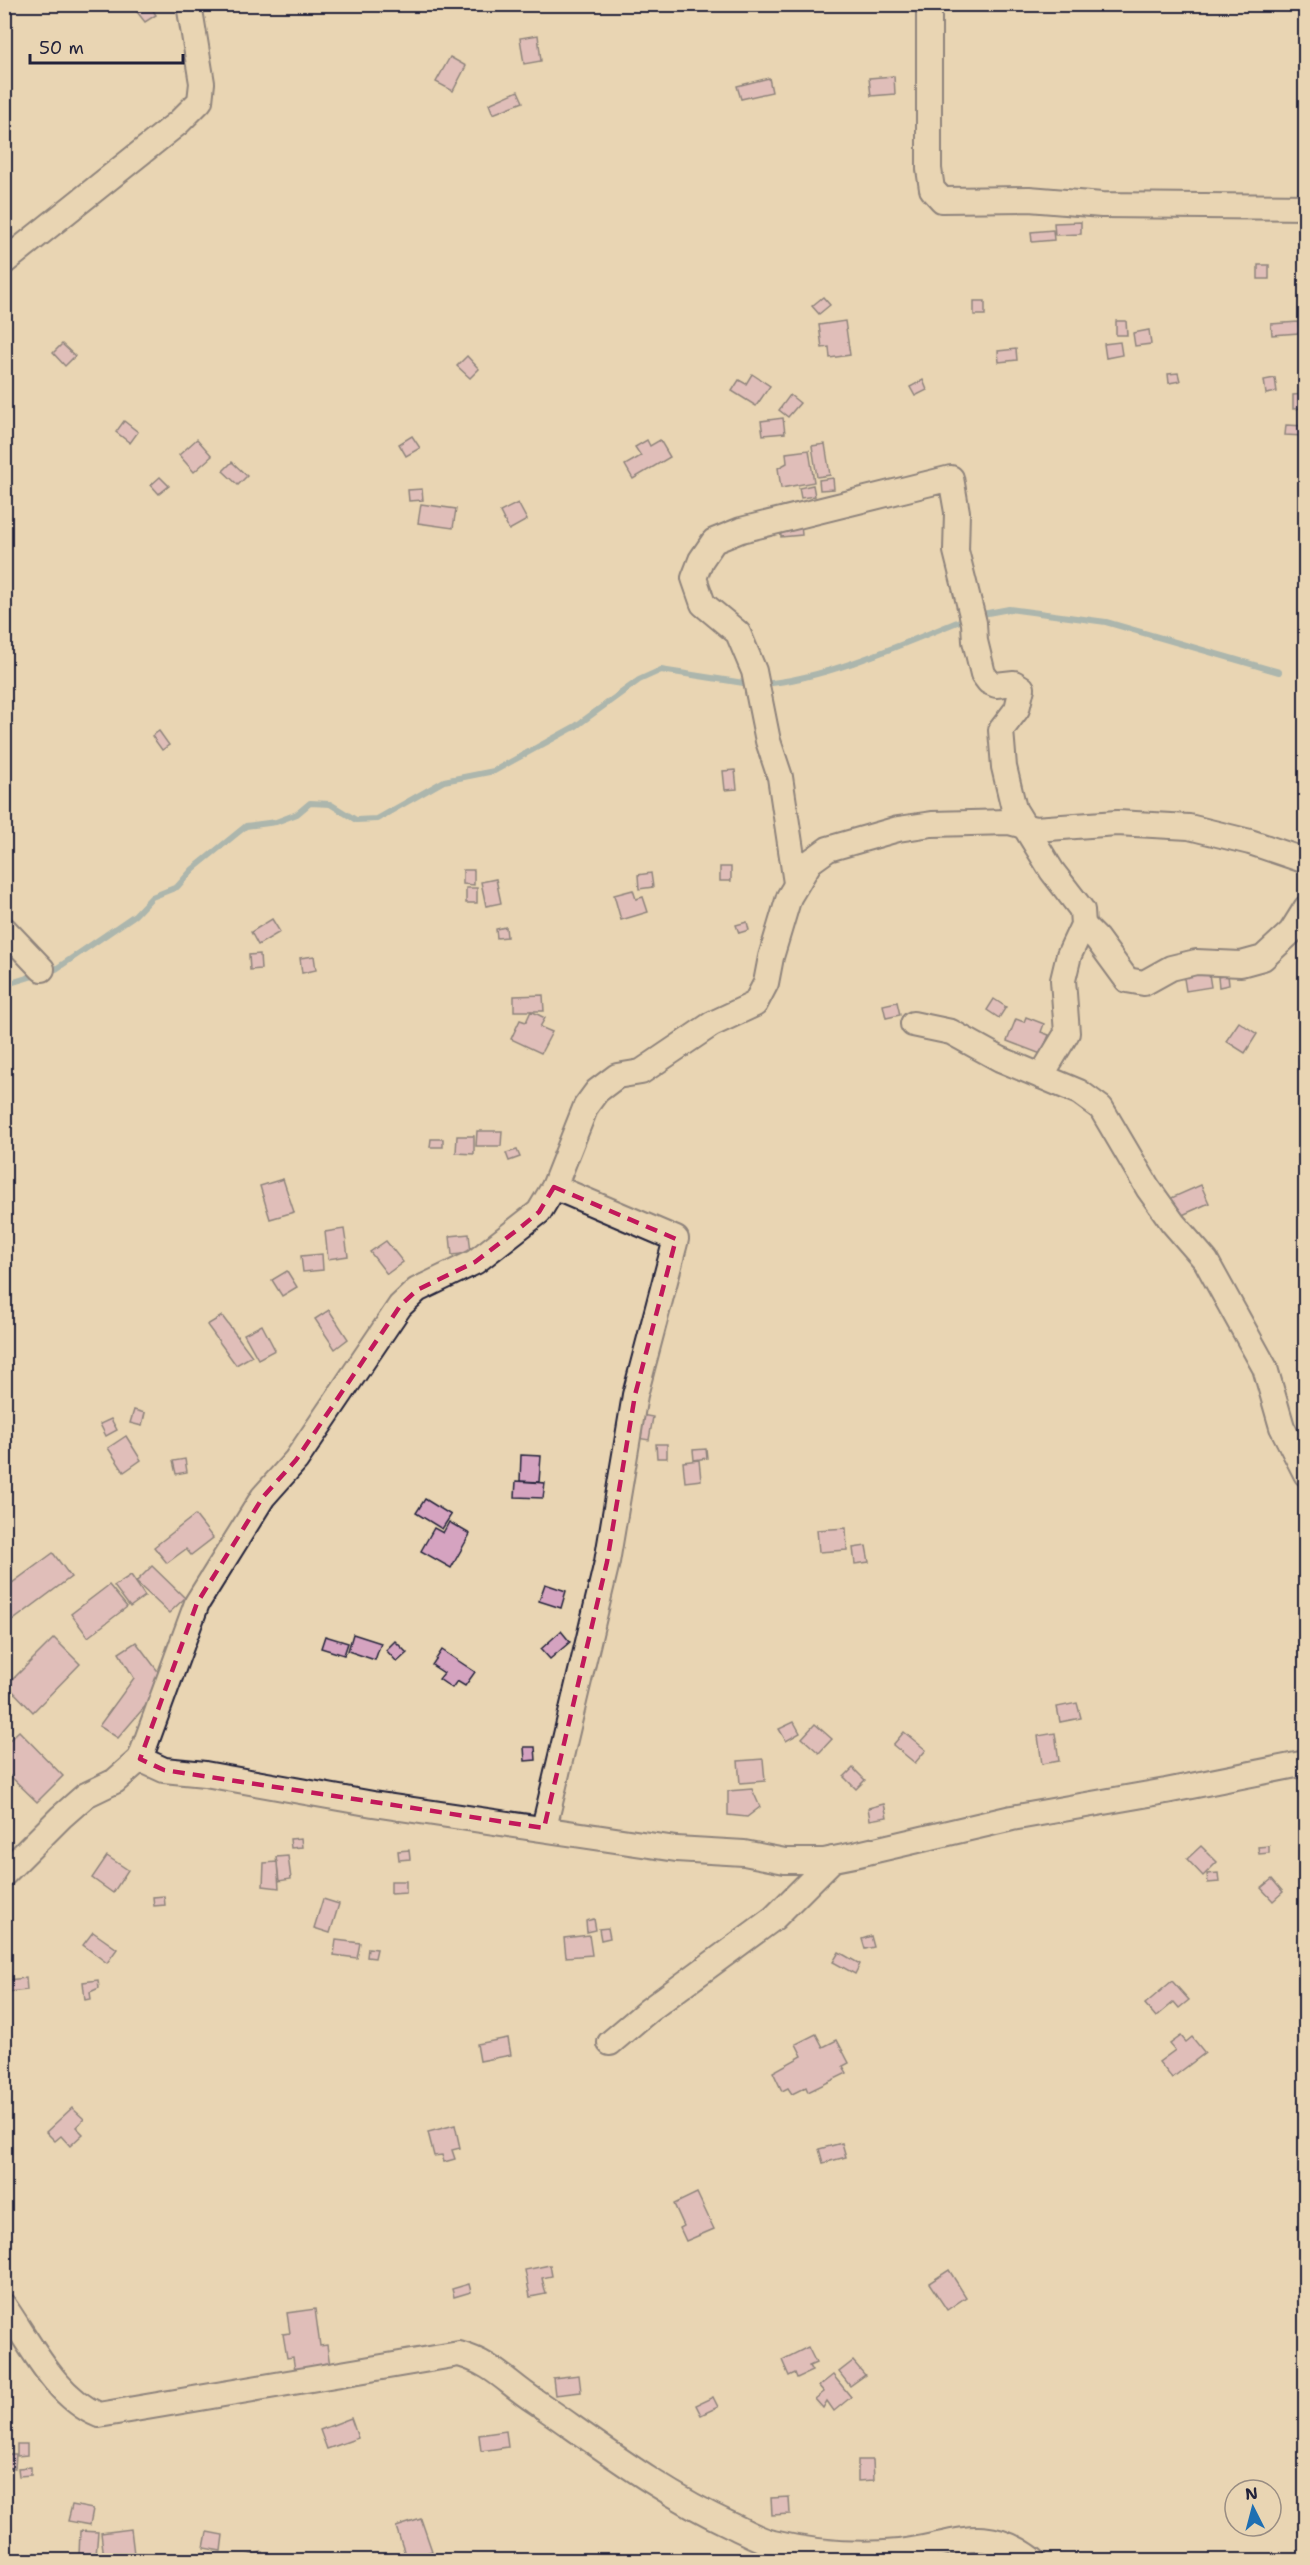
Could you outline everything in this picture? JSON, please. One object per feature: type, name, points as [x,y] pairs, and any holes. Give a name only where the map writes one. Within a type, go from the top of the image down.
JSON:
[{"type":"street","points":[[4,262],[184,118],[200,101],[202,83],[189,4]]},
{"type":"street","points":[[929,4],[929,169],[932,189],[942,200],[1029,199],[1102,205],[1305,207]]},
{"type":"street","points":[[796,883],[780,777],[768,741],[754,671],[738,633],[703,604],[694,578],[701,560],[714,541],[741,530],[951,478],[957,512],[956,551],[983,674],[989,682],[996,685],[1014,683],[1022,688],[1017,709],[1001,730],[1001,748],[1008,788],[1022,825],[1082,910],[1083,925],[1069,955],[1063,980],[1067,1033],[1041,1076]]},
{"type":"street","points":[[4,1874],[86,1795],[115,1781],[140,1759],[197,1603],[258,1505],[296,1460],[400,1306],[417,1290],[475,1262],[539,1212],[554,1187],[586,1106],[597,1091],[617,1076],[641,1072],[712,1024],[755,1004],[759,999],[766,983],[771,957],[796,883],[810,862],[828,849],[898,829],[932,824],[1009,822],[1035,829],[1117,823],[1189,827],[1250,842],[1305,861]]},
{"type":"street","points":[[1083,925],[1098,939],[1127,980],[1144,983],[1171,968],[1196,962],[1241,964],[1263,958],[1291,932],[1305,908]]},
{"type":"street","points":[[4,929],[42,969]]},
{"type":"street","points":[[913,1024],[951,1032],[1000,1059],[1079,1092],[1101,1107],[1148,1188],[1173,1224],[1206,1261],[1245,1336],[1265,1368],[1282,1427],[1305,1474]]},
{"type":"street","points":[[544,1828],[607,1562],[635,1395],[676,1239],[554,1187]]},
{"type":"street","points":[[140,1759],[164,1770],[205,1774],[374,1804],[676,1849],[744,1853],[785,1861],[833,1859],[1012,1818],[1166,1791],[1305,1763]]},
{"type":"street","points":[[610,2043],[657,2004],[774,1918],[833,1859]]},
{"type":"street","points":[[4,2306],[58,2383],[82,2408],[99,2415],[459,2354],[482,2361],[532,2399],[689,2506],[771,2543],[835,2554],[900,2552],[957,2541],[986,2539],[1013,2545],[1034,2560]]},
{"type":"highlighted area","points":[[554,1187],[676,1239],[635,1395],[607,1562],[544,1828],[164,1770],[140,1759],[197,1603],[263,1497],[296,1460],[400,1306],[417,1290],[475,1262],[521,1227],[539,1212]]},
{"type":"building","points":[[149,4],[156,15],[145,22],[137,12]]},
{"type":"building","points":[[538,35],[541,61],[524,64],[520,38]]},
{"type":"building","points":[[450,57],[466,66],[453,91],[436,82]]},
{"type":"building","points":[[894,76],[895,94],[871,96],[869,78]]},
{"type":"building","points":[[769,78],[772,92],[741,99],[737,86]]},
{"type":"building","points":[[518,91],[523,102],[493,114],[489,104]]},
{"type":"building","points":[[1081,222],[1081,234],[1055,235],[1054,223]]},
{"type":"building","points":[[1053,230],[1054,240],[1032,242],[1031,232]]},
{"type":"building","points":[[1258,265],[1269,265],[1269,279],[1258,279]]},
{"type":"building","points":[[823,297],[830,305],[819,314],[812,306]]},
{"type":"building","points":[[974,301],[985,301],[985,315],[974,315]]},
{"type":"building","points":[[845,321],[850,355],[830,358],[829,347],[822,348],[819,325]]},
{"type":"building","points":[[1116,321],[1126,321],[1127,335],[1116,335]]},
{"type":"building","points":[[1298,322],[1299,333],[1272,335],[1271,324]]},
{"type":"building","points":[[1149,330],[1151,344],[1135,346],[1133,333]]},
{"type":"building","points":[[1120,342],[1122,355],[1106,358],[1104,344]]},
{"type":"building","points":[[62,344],[75,356],[65,366],[53,353]]},
{"type":"building","points":[[1016,349],[1017,360],[999,362],[998,351]]},
{"type":"building","points":[[467,356],[479,369],[470,378],[457,366]]},
{"type":"building","points":[[1178,373],[1180,381],[1169,383],[1168,374]]},
{"type":"building","points":[[752,374],[770,386],[756,406],[732,391],[739,380],[746,384]]},
{"type":"building","points":[[1275,378],[1277,392],[1266,394],[1264,380]]},
{"type":"building","points":[[923,380],[927,390],[915,396],[910,387]]},
{"type":"building","points":[[1304,394],[1304,408],[1293,409],[1293,395]]},
{"type":"building","points":[[790,395],[800,403],[788,417],[779,410]]},
{"type":"building","points":[[783,418],[785,433],[763,435],[761,421]]},
{"type":"building","points":[[124,421],[138,432],[130,443],[116,432]]},
{"type":"building","points":[[1286,425],[1305,426],[1304,436],[1285,435]]},
{"type":"building","points":[[412,436],[420,448],[406,456],[399,444]]},
{"type":"building","points":[[197,439],[212,456],[194,472],[179,455]]},
{"type":"building","points":[[647,440],[650,446],[660,440],[670,457],[633,479],[625,465],[641,456],[635,447]]},
{"type":"building","points":[[825,444],[830,475],[817,477],[812,446]]},
{"type":"building","points":[[809,450],[814,482],[781,488],[778,468],[787,463],[786,453]]},
{"type":"building","points":[[232,462],[247,476],[238,485],[223,471]]},
{"type":"building","points":[[160,477],[169,486],[159,494],[151,485]]},
{"type":"building","points":[[833,478],[834,489],[820,490],[819,480]]},
{"type":"building","points":[[813,485],[815,496],[801,498],[799,488]]},
{"type":"building","points":[[422,489],[423,500],[409,501],[408,490]]},
{"type":"building","points":[[518,503],[527,520],[509,530],[500,512]]},
{"type":"building","points":[[421,504],[456,509],[453,528],[418,523]]},
{"type":"building","points":[[801,524],[802,535],[781,537],[780,527]]},
{"type":"building","points":[[159,731],[169,745],[162,750],[152,736]]},
{"type":"building","points":[[735,770],[737,789],[725,790],[723,771]]},
{"type":"building","points":[[720,867],[731,867],[731,881],[720,881]]},
{"type":"building","points":[[463,870],[474,870],[474,885],[463,884]]},
{"type":"building","points":[[651,873],[653,887],[639,889],[638,875]]},
{"type":"building","points":[[496,879],[501,903],[486,906],[481,882]]},
{"type":"building","points":[[466,888],[477,888],[477,903],[466,903]]},
{"type":"building","points":[[633,890],[636,899],[643,897],[648,912],[621,920],[614,895]]},
{"type":"building","points":[[272,919],[280,932],[258,945],[251,932]]},
{"type":"building","points":[[747,922],[749,930],[739,933],[736,925]]},
{"type":"building","points":[[506,927],[507,937],[497,938],[496,929]]},
{"type":"building","points":[[260,954],[261,969],[250,970],[249,955]]},
{"type":"building","points":[[314,956],[316,970],[302,973],[300,958]]},
{"type":"building","points":[[1208,968],[1211,987],[1186,991],[1183,972]]},
{"type":"building","points":[[1228,975],[1229,985],[1219,987],[1218,977]]},
{"type":"building","points":[[543,995],[544,1011],[514,1011],[514,996]]},
{"type":"building","points":[[994,999],[1006,1007],[999,1018],[987,1010]]},
{"type":"building","points":[[897,1002],[900,1015],[886,1018],[883,1005]]},
{"type":"building","points":[[531,1011],[545,1018],[540,1027],[552,1032],[541,1053],[511,1039],[520,1020],[526,1022]]},
{"type":"building","points":[[1026,1017],[1044,1024],[1041,1032],[1049,1035],[1041,1054],[1007,1041],[1016,1019],[1024,1022]]},
{"type":"building","points":[[1239,1022],[1257,1034],[1245,1053],[1226,1041]]},
{"type":"building","points":[[477,1131],[502,1131],[501,1146],[476,1146]]},
{"type":"building","points":[[457,1136],[474,1136],[474,1154],[456,1153]]},
{"type":"building","points":[[431,1139],[443,1139],[443,1147],[430,1147]]},
{"type":"building","points":[[517,1150],[520,1157],[509,1161],[506,1153]]},
{"type":"building","points":[[283,1179],[294,1212],[270,1219],[260,1186]]},
{"type":"building","points":[[1201,1185],[1209,1203],[1178,1217],[1169,1199]]},
{"type":"building","points":[[344,1229],[348,1256],[328,1259],[325,1232]]},
{"type":"building","points":[[469,1234],[471,1253],[452,1255],[450,1236]]},
{"type":"building","points":[[386,1241],[403,1262],[387,1274],[370,1252]]},
{"type":"building","points":[[322,1254],[323,1270],[303,1272],[301,1256]]},
{"type":"building","points":[[287,1271],[297,1287],[282,1296],[272,1280]]},
{"type":"building","points":[[329,1310],[348,1339],[335,1349],[315,1319]]},
{"type":"building","points":[[222,1316],[252,1356],[236,1365],[207,1325]]},
{"type":"building","points":[[262,1325],[275,1350],[258,1359],[244,1334]]},
{"type":"building","points":[[134,1410],[145,1413],[142,1426],[130,1423]]},
{"type":"building","points":[[641,1415],[653,1417],[649,1440],[637,1438]]},
{"type":"building","points":[[111,1419],[117,1430],[106,1436],[100,1424]]},
{"type":"building","points":[[126,1436],[141,1460],[124,1472],[108,1448]]},
{"type":"building","points":[[656,1444],[667,1444],[667,1458],[657,1458]]},
{"type":"building","points":[[706,1449],[707,1458],[694,1460],[693,1450]]},
{"type":"building","points":[[521,1455],[541,1456],[539,1482],[520,1481]]},
{"type":"building","points":[[185,1459],[187,1472],[176,1474],[173,1461]]},
{"type":"building","points":[[699,1460],[701,1480],[685,1482],[683,1462]]},
{"type":"building","points":[[516,1481],[545,1483],[543,1498],[515,1497]]},
{"type":"building","points":[[425,1499],[451,1515],[442,1529],[416,1513]]},
{"type":"building","points":[[195,1515],[213,1538],[191,1555],[186,1549],[167,1563],[154,1547]]},
{"type":"building","points":[[449,1522],[470,1534],[451,1568],[421,1551],[434,1528],[443,1533]]},
{"type":"building","points":[[846,1528],[847,1550],[819,1552],[817,1530]]},
{"type":"building","points":[[866,1546],[869,1562],[855,1564],[853,1548]]},
{"type":"building","points":[[53,1553],[71,1577],[4,1627],[4,1589]]},
{"type":"building","points":[[152,1566],[185,1598],[169,1613],[136,1582]]},
{"type":"building","points":[[131,1575],[145,1596],[130,1607],[114,1586]]},
{"type":"building","points":[[545,1584],[566,1591],[561,1608],[539,1601]]},
{"type":"building","points":[[109,1585],[127,1607],[88,1637],[71,1614]]},
{"type":"building","points":[[561,1631],[570,1642],[550,1659],[541,1649]]},
{"type":"building","points":[[353,1634],[381,1643],[375,1660],[348,1651]]},
{"type":"building","points":[[325,1636],[348,1643],[344,1655],[321,1648]]},
{"type":"building","points":[[54,1638],[80,1664],[33,1712],[7,1685]]},
{"type":"building","points":[[395,1641],[407,1653],[397,1662],[386,1650]]},
{"type":"building","points":[[136,1642],[166,1682],[118,1738],[99,1726],[134,1678],[119,1653]]},
{"type":"building","points":[[442,1650],[475,1672],[465,1686],[457,1681],[452,1688],[439,1679],[444,1673],[432,1665]]},
{"type":"building","points":[[1077,1703],[1081,1718],[1060,1722],[1057,1707]]},
{"type":"building","points":[[794,1722],[800,1733],[786,1741],[779,1729]]},
{"type":"building","points":[[815,1724],[832,1739],[819,1753],[802,1738]]},
{"type":"building","points":[[19,1731],[63,1776],[37,1802],[4,1770],[4,1745]]},
{"type":"building","points":[[904,1732],[926,1750],[915,1763],[893,1745]]},
{"type":"building","points":[[1055,1733],[1059,1761],[1042,1764],[1038,1736]]},
{"type":"building","points":[[524,1747],[535,1747],[536,1760],[525,1761]]},
{"type":"building","points":[[763,1759],[765,1781],[740,1783],[738,1761]]},
{"type":"building","points":[[853,1768],[865,1780],[856,1789],[844,1777]]},
{"type":"building","points":[[752,1789],[760,1807],[747,1817],[728,1815],[728,1791]]},
{"type":"building","points":[[884,1804],[887,1817],[870,1820],[868,1808]]},
{"type":"building","points":[[301,1838],[302,1847],[291,1848],[290,1839]]},
{"type":"building","points":[[1201,1846],[1217,1862],[1203,1876],[1187,1859]]},
{"type":"building","points":[[1269,1846],[1269,1853],[1259,1854],[1258,1847]]},
{"type":"building","points":[[409,1850],[410,1859],[399,1860],[398,1851]]},
{"type":"building","points":[[107,1856],[128,1870],[113,1893],[92,1878]]},
{"type":"building","points":[[288,1856],[291,1879],[279,1881],[276,1857]]},
{"type":"building","points":[[277,1862],[279,1888],[263,1886],[264,1863]]},
{"type":"building","points":[[1218,1873],[1219,1882],[1208,1883],[1207,1874]]},
{"type":"building","points":[[1272,1879],[1283,1892],[1273,1901],[1261,1888]]},
{"type":"building","points":[[391,1881],[406,1881],[406,1893],[391,1894]]},
{"type":"building","points":[[164,1896],[165,1905],[154,1906],[153,1897]]},
{"type":"building","points":[[323,1899],[339,1904],[330,1933],[314,1928]]},
{"type":"building","points":[[594,1919],[596,1930],[587,1932],[586,1921]]},
{"type":"building","points":[[608,1928],[610,1938],[601,1940],[599,1929]]},
{"type":"building","points":[[93,1932],[117,1949],[107,1963],[83,1945]]},
{"type":"building","points":[[589,1935],[592,1955],[566,1957],[564,1938]]},
{"type":"building","points":[[871,1936],[874,1947],[865,1949],[862,1939]]},
{"type":"building","points":[[336,1940],[360,1943],[357,1958],[334,1955]]},
{"type":"building","points":[[368,1948],[377,1949],[375,1958],[367,1957]]},
{"type":"building","points":[[8,1952],[11,1977],[4,1978],[4,1953]]},
{"type":"building","points":[[839,1952],[860,1964],[855,1974],[833,1962]]},
{"type":"building","points":[[26,1978],[27,1990],[8,1992],[7,1980]]},
{"type":"building","points":[[98,1980],[99,1988],[90,1992],[91,1999],[85,2000],[83,1982]]},
{"type":"building","points":[[1172,1981],[1189,2000],[1179,2008],[1174,2002],[1156,2017],[1145,2004]]},
{"type":"building","points":[[816,2034],[823,2047],[837,2040],[849,2063],[843,2066],[847,2073],[808,2092],[806,2087],[792,2094],[788,2088],[782,2091],[773,2072],[802,2056],[796,2044]]},
{"type":"building","points":[[1181,2036],[1186,2042],[1192,2037],[1205,2053],[1172,2078],[1159,2062],[1175,2050],[1170,2044]]},
{"type":"building","points":[[508,2038],[511,2055],[480,2061],[477,2044]]},
{"type":"building","points":[[72,2108],[84,2119],[76,2127],[83,2134],[70,2146],[61,2136],[55,2141],[46,2132]]},
{"type":"building","points":[[455,2125],[460,2148],[452,2150],[455,2159],[444,2162],[442,2155],[434,2156],[428,2132]]},
{"type":"building","points":[[842,2143],[846,2157],[823,2163],[819,2149]]},
{"type":"building","points":[[697,2193],[714,2229],[686,2241],[680,2228],[684,2226],[674,2204]]},
{"type":"building","points":[[550,2265],[552,2276],[542,2278],[546,2294],[530,2297],[525,2270]]},
{"type":"building","points":[[949,2270],[966,2297],[947,2310],[929,2283]]},
{"type":"building","points":[[469,2284],[471,2292],[454,2297],[452,2289]]},
{"type":"building","points":[[315,2309],[320,2346],[327,2345],[330,2366],[295,2371],[293,2357],[287,2358],[283,2334],[290,2333],[287,2313]]},
{"type":"building","points":[[808,2347],[816,2363],[809,2366],[812,2371],[797,2378],[795,2373],[789,2376],[782,2360]]},
{"type":"building","points":[[853,2361],[865,2375],[850,2386],[839,2372]]},
{"type":"building","points":[[579,2375],[581,2392],[555,2395],[553,2378]]},
{"type":"building","points":[[833,2375],[851,2397],[834,2411],[827,2401],[823,2408],[815,2399],[824,2392],[819,2386]]},
{"type":"building","points":[[713,2397],[718,2407],[701,2415],[696,2405]]},
{"type":"building","points":[[351,2418],[358,2438],[327,2449],[320,2430]]},
{"type":"building","points":[[506,2431],[508,2447],[481,2451],[479,2435]]},
{"type":"building","points":[[17,2444],[27,2444],[27,2455],[17,2456]]},
{"type":"building","points":[[4,2447],[8,2447],[8,2454],[16,2454],[15,2468],[4,2468]]},
{"type":"building","points":[[858,2460],[873,2460],[874,2480],[858,2481]]},
{"type":"building","points":[[31,2467],[31,2475],[19,2476],[18,2468]]},
{"type":"building","points":[[789,2497],[790,2514],[772,2515],[771,2498]]},
{"type":"building","points":[[72,2505],[93,2509],[90,2525],[68,2521]]},
{"type":"building","points":[[421,2519],[432,2551],[407,2560],[396,2527]]},
{"type":"building","points":[[131,2529],[134,2554],[104,2558],[101,2533]]},
{"type":"building","points":[[80,2531],[98,2532],[96,2556],[79,2556]]},
{"type":"building","points":[[207,2532],[223,2535],[221,2551],[204,2548]]},
{"type":"building","points":[[262,2552],[265,2560],[235,2560]]},
{"type":"waterway","points":[[977,615],[1009,609],[1106,622],[1279,672]]},
{"type":"waterway","points":[[763,684],[787,681],[840,667],[967,618]]},
{"type":"waterway","points":[[4,985],[56,969],[135,915],[152,897],[177,887],[193,869],[246,826],[276,822],[297,814],[310,803],[330,804],[356,820],[377,819],[444,781],[494,771],[576,726],[639,680],[661,670],[750,684]]}]
